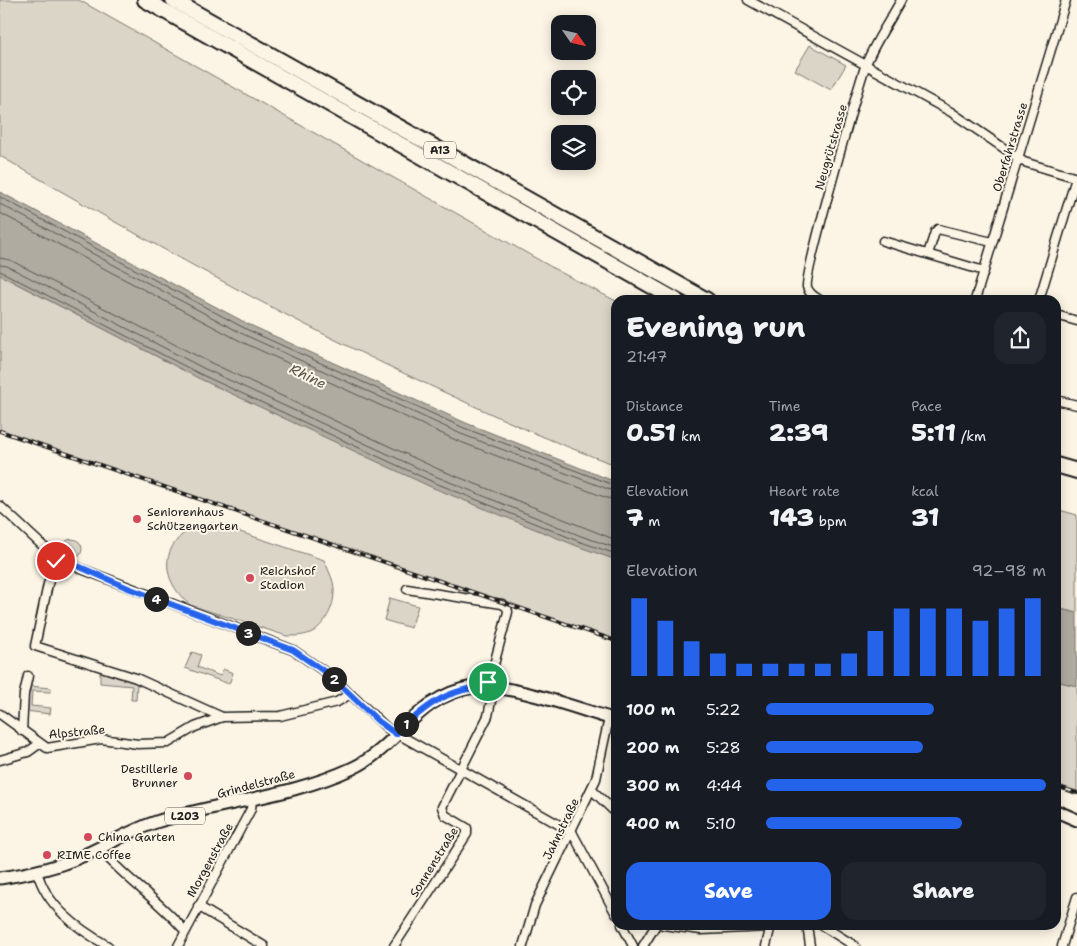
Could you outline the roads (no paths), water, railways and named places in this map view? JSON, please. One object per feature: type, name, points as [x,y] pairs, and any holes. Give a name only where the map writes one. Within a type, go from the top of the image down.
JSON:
[{"type":"highway","name":"A13","points":[[145,0],[667,295]]},
{"type":"highway","name":"A13","points":[[173,0],[698,295]]},
{"type":"highway","points":[[1061,466],[1077,471]]},
{"type":"highway","points":[[1061,476],[1077,481]]},
{"type":"main road","name":"L203","points":[[396,734],[421,710],[437,699],[460,690],[491,687],[611,718]]},
{"type":"main road","name":"Grindelstraße","points":[[0,878],[37,871],[79,857],[157,822],[252,800],[352,768],[372,757],[396,734]]},
{"type":"main road","points":[[1061,813],[1077,820]]},
{"type":"street","points":[[748,0],[950,112],[1024,162],[1076,178],[1041,295]]},
{"type":"street","name":"Neugrütstrasse","points":[[812,295],[807,289],[806,281],[866,66],[901,0]]},
{"type":"street","name":"Oberfahrstrasse","points":[[976,295],[1066,0]]},
{"type":"street","points":[[928,254],[934,232],[938,229],[992,242]]},
{"type":"street","points":[[884,242],[984,270]]},
{"type":"street","points":[[1061,316],[1077,320]]},
{"type":"street","points":[[1061,401],[1077,405]]},
{"type":"street","points":[[0,506],[57,557],[128,588],[293,650],[331,676],[378,721],[396,734],[572,832],[611,905]]},
{"type":"street","name":"Alpstraße","points":[[57,557],[48,584],[35,646],[136,678],[222,717]]},
{"type":"street","points":[[407,589],[502,604],[507,607],[508,612],[491,687],[488,716],[461,770]]},
{"type":"street","points":[[22,731],[24,694],[28,676]]},
{"type":"street","name":"Alpstraße","points":[[0,714],[47,748],[101,739],[138,744],[168,743],[195,727],[222,717],[280,716],[337,702],[350,694]]},
{"type":"street","name":"Jahnstraße","points":[[523,946],[535,905],[592,790],[611,726]]},
{"type":"street","points":[[0,760],[28,752],[39,744]]},
{"type":"street","name":"Sonnenstraße","points":[[394,946],[467,834],[467,828],[442,812],[461,770]]},
{"type":"street","points":[[592,790],[611,808]]},
{"type":"street","name":"Morgenstraße","points":[[178,946],[251,809],[252,800]]},
{"type":"street","points":[[99,848],[113,864],[158,902],[185,930]]},
{"type":"street","points":[[37,871],[48,897],[60,910],[76,925],[108,946]]},
{"type":"street","points":[[1062,946],[1077,897]]},
{"type":"street","points":[[198,906],[264,946]]},
{"type":"street","points":[[625,930],[633,946]]},
{"type":"street","points":[[643,946],[653,930]]},
{"type":"street","points":[[766,946],[769,930]]},
{"type":"street","points":[[807,930],[810,946]]},
{"type":"street","points":[[829,930],[855,946]]},
{"type":"water","name":"Rhine","points":[[0,192],[250,325],[466,423],[611,480],[611,558],[431,487],[198,378],[0,275]]},
{"type":"water","points":[[1061,609],[1077,613],[1077,686],[1061,682]]},
{"type":"railway","points":[[0,431],[611,639]]},
{"type":"railway","points":[[1061,788],[1077,793]]},
{"type":"place","name":"Seniorenhaus Schützengarten","points":[[137,519]]},
{"type":"place","name":"Reichshof Stadion","points":[[250,578]]},
{"type":"place","name":"Destillerie Brunner","points":[[188,776]]},
{"type":"place","name":"China Garten","points":[[88,837]]},
{"type":"place","name":"RIME Coffee","points":[[47,855]]}]
